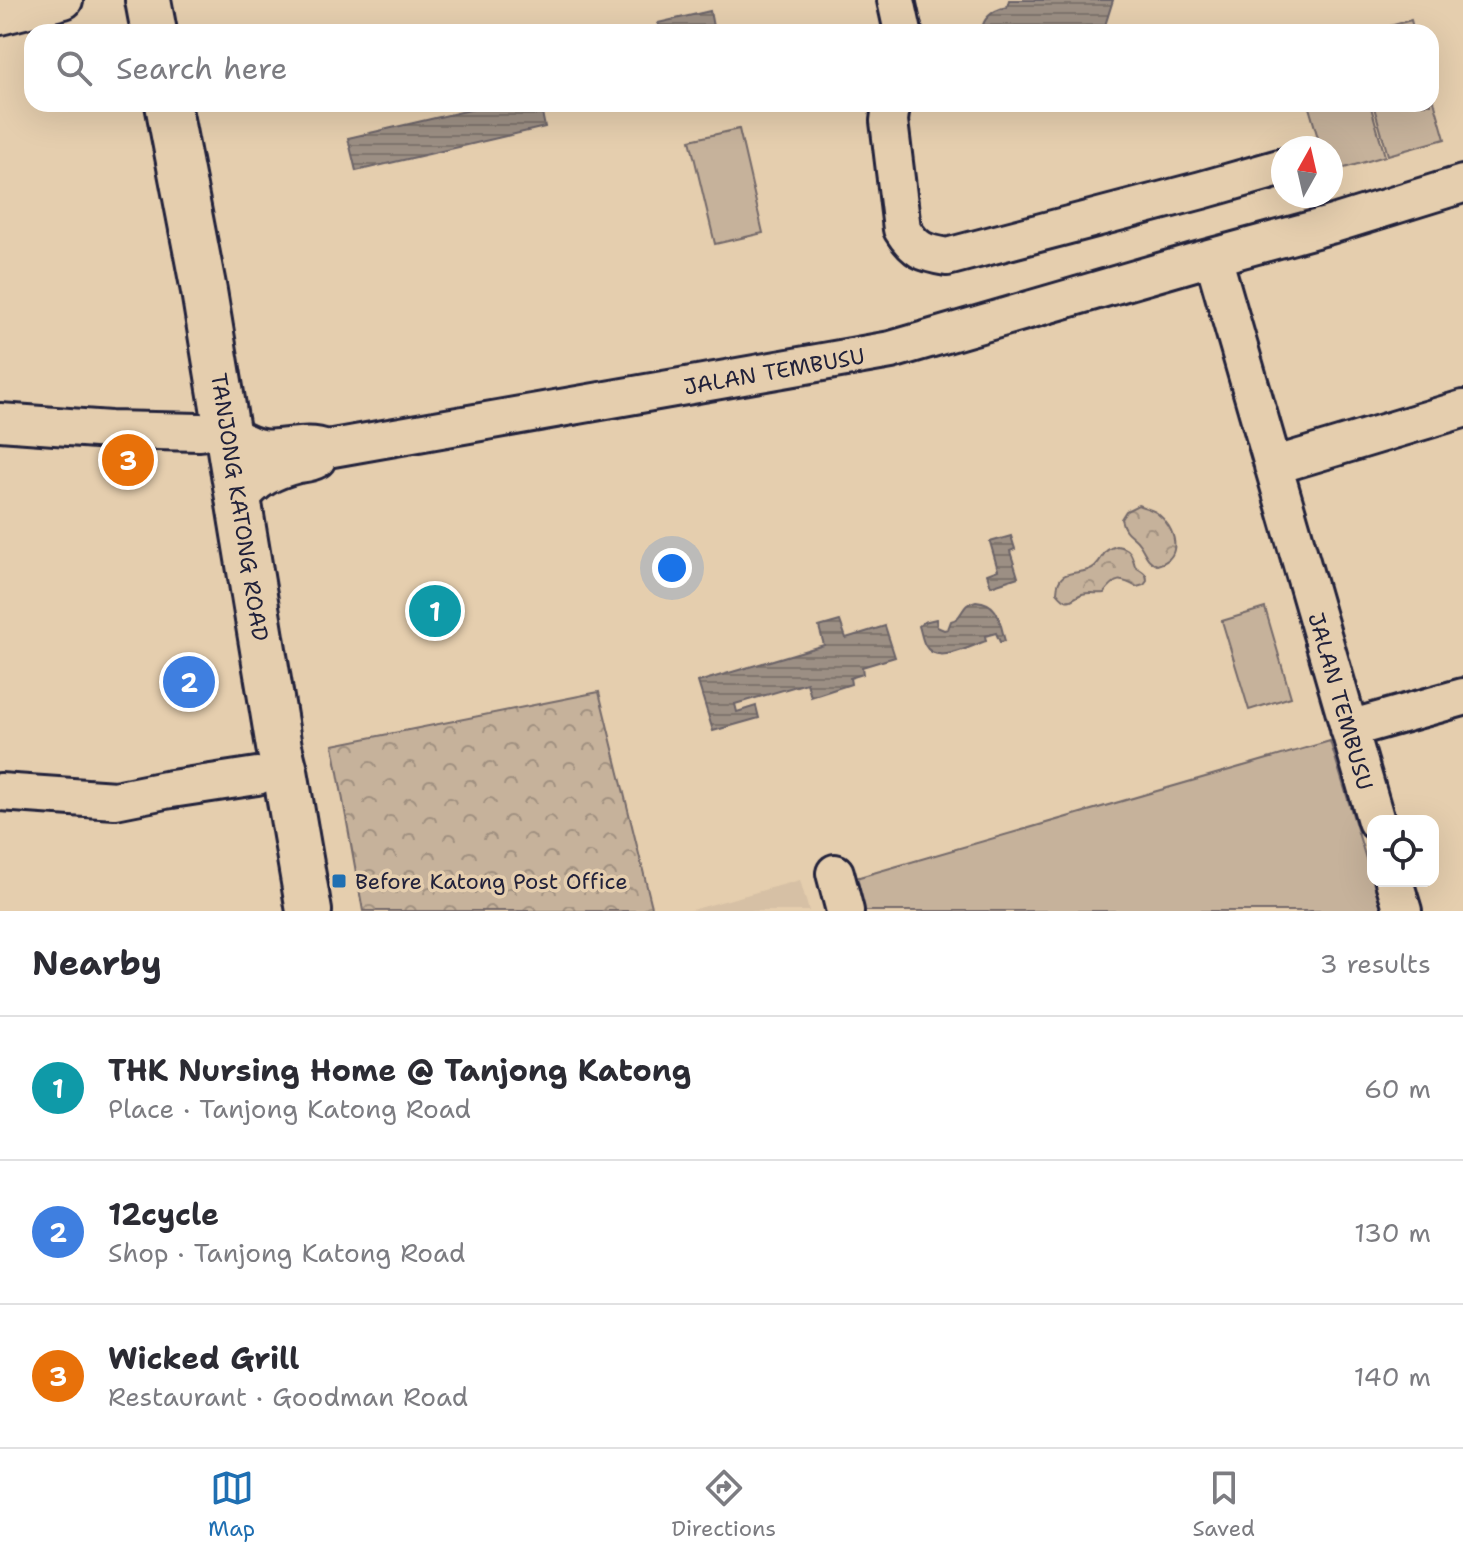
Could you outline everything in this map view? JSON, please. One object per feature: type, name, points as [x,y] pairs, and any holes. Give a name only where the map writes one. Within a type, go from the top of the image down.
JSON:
[{"type":"main road","points":[[133,0],[137,24]]},
{"type":"main road","points":[[148,0],[152,24]]},
{"type":"main road","name":"TANJONG KATONG ROAD","points":[[152,112],[213,432],[257,776],[279,911]]},
{"type":"main road","name":"TANJONG KATONG ROAD","points":[[170,112],[204,291],[213,432],[239,500],[309,911]]},
{"type":"street","points":[[0,16],[64,0]]},
{"type":"street","points":[[896,0],[901,24]]},
{"type":"street","points":[[890,112],[902,229],[911,244],[925,253],[947,257],[1271,170]]},
{"type":"street","name":"JALAN TEMBUSU","points":[[327,449],[891,350],[1213,257],[1323,210],[1463,184]]},
{"type":"street","name":"JALAN TEMBUSU","points":[[1213,257],[1374,815]]},
{"type":"street","points":[[1273,466],[1463,409]]},
{"type":"street","points":[[0,422],[110,430],[213,432],[262,448],[304,445],[327,449],[311,462],[266,475],[252,484],[239,500]]},
{"type":"street","points":[[1349,729],[1463,697]]},
{"type":"street","points":[[0,792],[115,800],[257,776]]},
{"type":"street","points":[[835,873],[845,911]]},
{"type":"street","points":[[1396,887],[1403,911]]},
{"type":"shaded area","points":[[1009,0],[1113,0],[1106,24],[983,24],[993,12],[1007,7]]},
{"type":"shaded area","points":[[710,11],[712,24],[658,24]]},
{"type":"shaded area","points":[[461,112],[542,112],[545,127],[356,171],[348,138]]},
{"type":"shaded area","points":[[1011,536],[1015,549],[1010,551],[1018,577],[991,586],[987,574],[998,570],[990,542]]},
{"type":"shaded area","points":[[976,601],[994,609],[1005,641],[1000,642],[996,633],[985,636],[986,641],[954,653],[937,654],[930,651],[919,626],[936,619],[937,627],[948,629],[951,621],[967,605]]},
{"type":"shaded area","points":[[840,621],[846,638],[885,626],[895,657],[862,667],[863,674],[850,678],[851,684],[811,697],[807,683],[735,704],[737,712],[756,706],[759,718],[713,731],[698,682],[824,645],[819,627]]},
{"type":"shaded area","points":[[800,880],[809,911],[688,911]]},
{"type":"green space","points":[[1310,112],[1372,112],[1385,156],[1343,168],[1343,136],[1317,136]]},
{"type":"green space","points":[[1375,112],[1437,112],[1445,139],[1388,155]]},
{"type":"green space","points":[[739,129],[763,233],[715,244],[690,140]]},
{"type":"green space","points":[[1138,505],[1157,513],[1172,534],[1174,549],[1171,556],[1157,565],[1148,559],[1121,519],[1126,511]]},
{"type":"green space","points":[[1117,546],[1128,550],[1135,566],[1145,573],[1147,581],[1144,585],[1137,587],[1119,581],[1104,593],[1082,594],[1070,600],[1057,592],[1062,578],[1090,569],[1106,552]]},
{"type":"green space","points":[[1265,608],[1291,697],[1249,710],[1222,621]]},
{"type":"green space","points":[[599,692],[653,911],[363,911],[333,745]]},
{"type":"green space","points":[[1330,741],[1367,862],[1367,887],[1375,887],[1382,911],[857,911],[849,880]]},
{"type":"place","name":"Wicked Grill","points":[[128,460]]},
{"type":"place","name":"THK Nursing Home @ Tanjong Katong","points":[[435,611]]},
{"type":"place","name":"12cycle","points":[[189,682]]},
{"type":"place","name":"Before Katong Post Office","points":[[339,881]]}]
